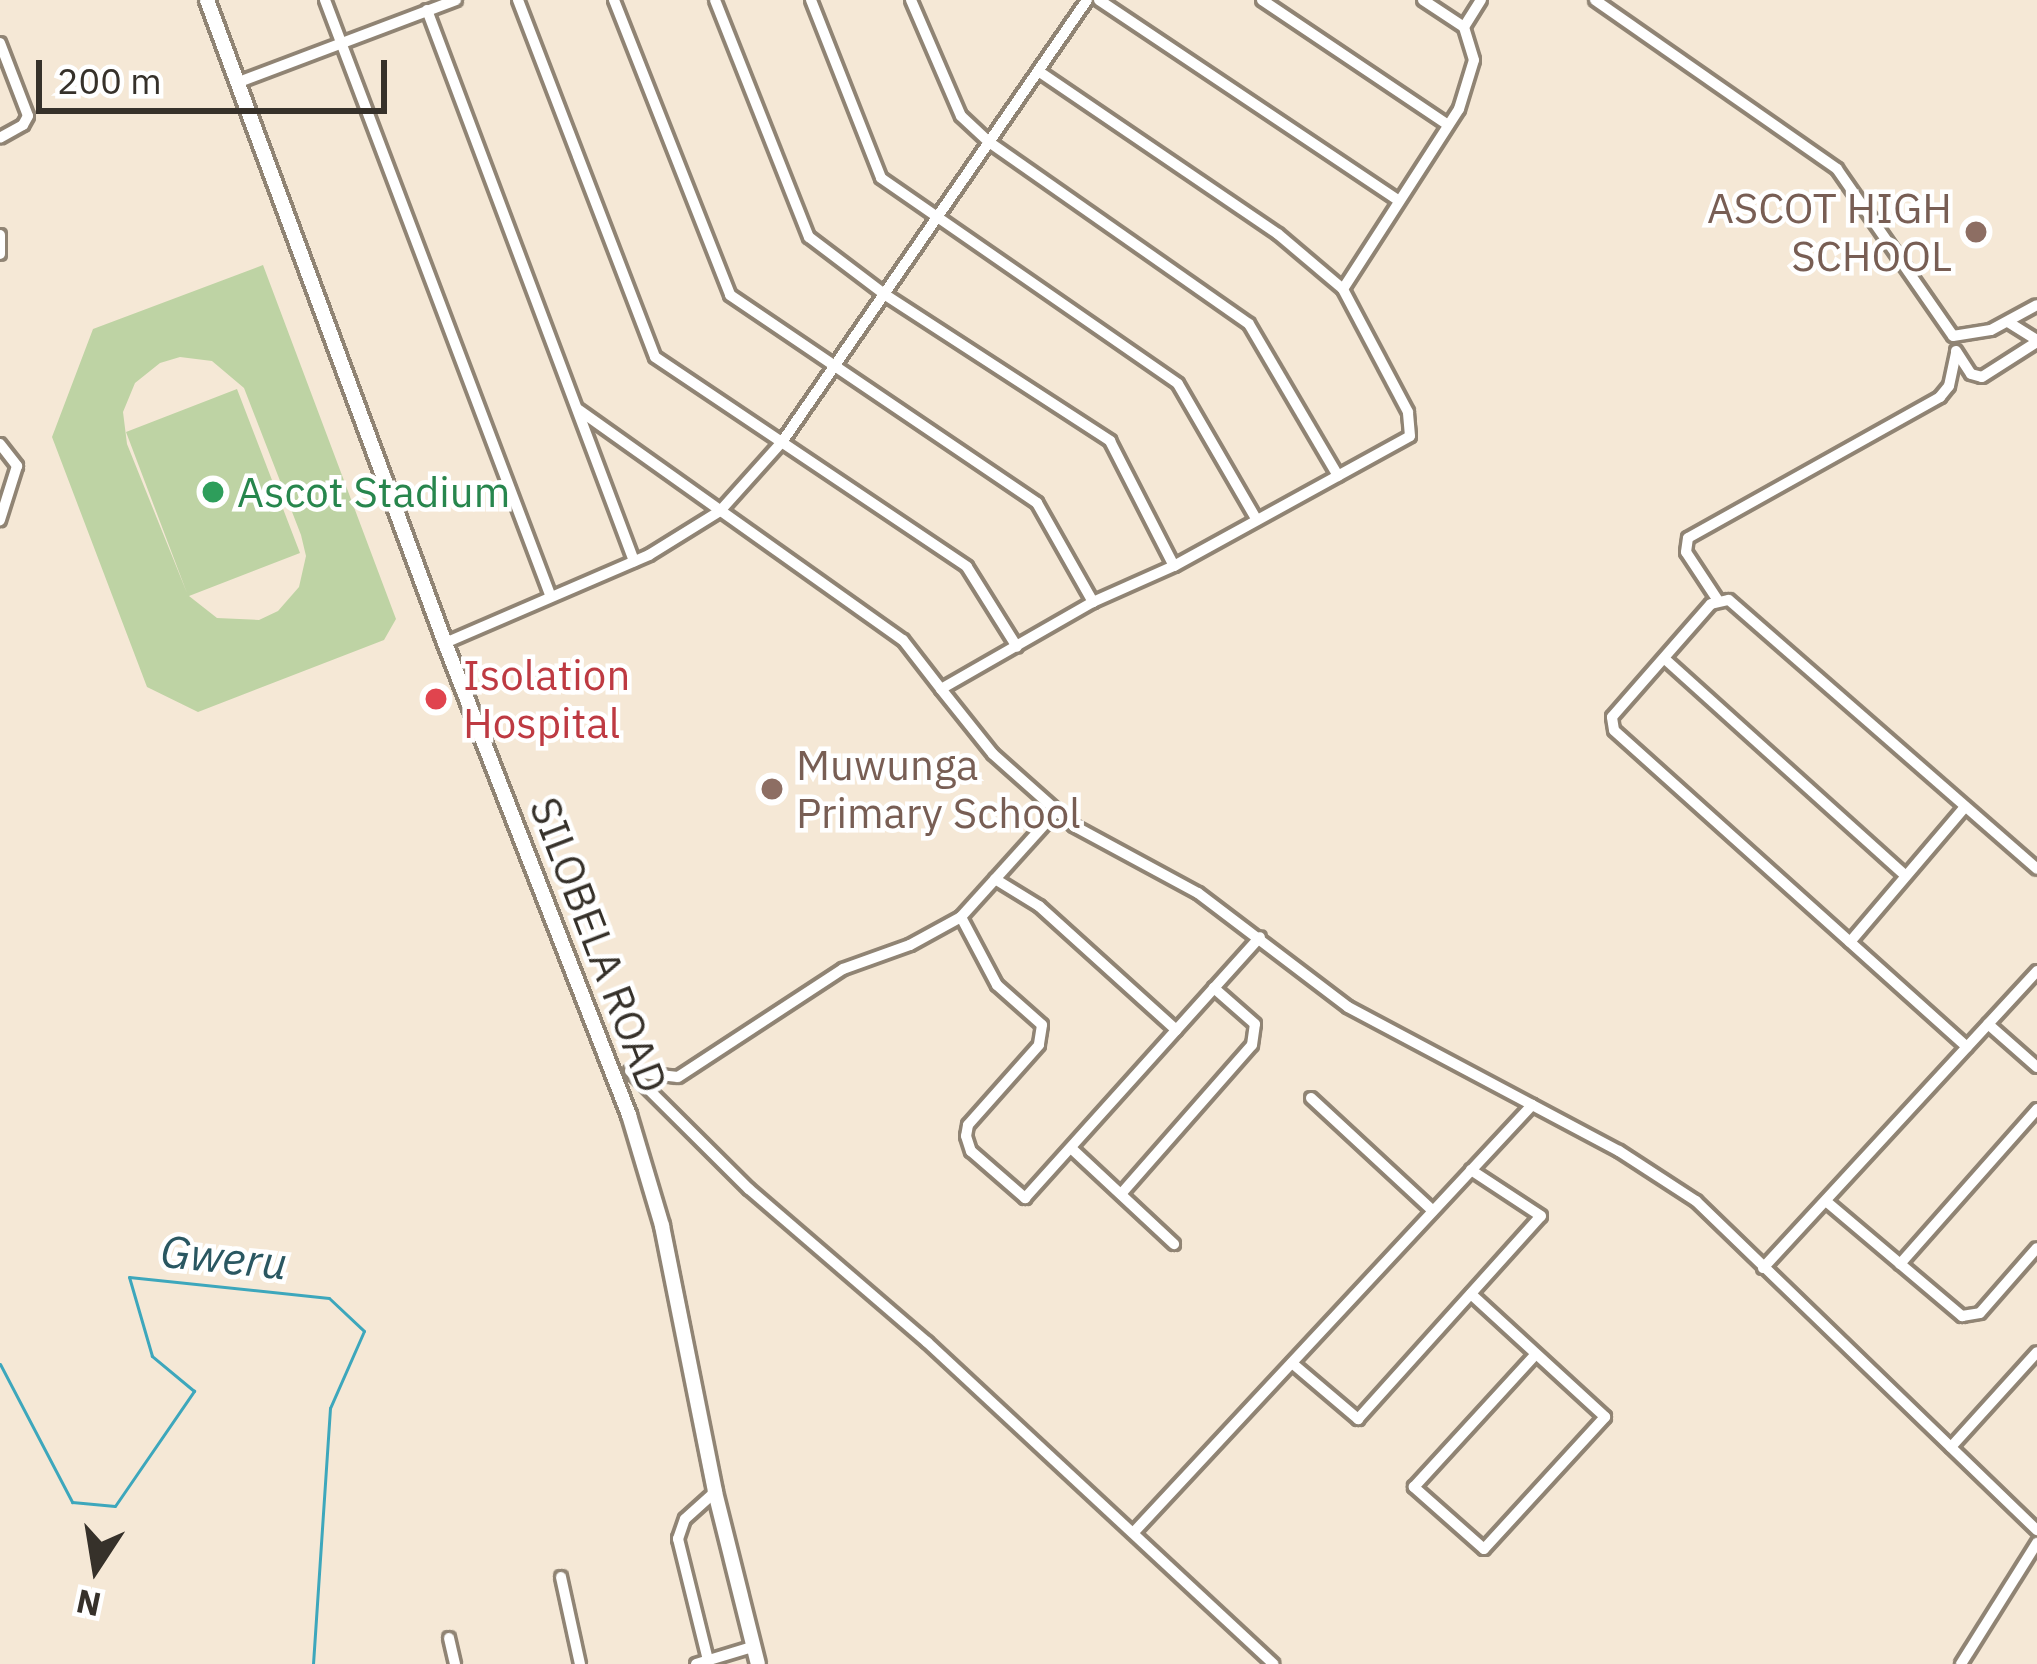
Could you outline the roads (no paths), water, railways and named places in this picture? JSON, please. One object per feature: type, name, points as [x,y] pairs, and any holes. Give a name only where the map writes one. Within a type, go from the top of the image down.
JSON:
[{"type":"street","name":"SILOBELA ROAD","points":[[207,0],[446,643],[612,1069],[662,1226],[716,1492],[758,1664]]},
{"type":"street","points":[[325,0],[551,597]]},
{"type":"street","points":[[238,82],[456,0]]},
{"type":"street","points":[[518,0],[652,353],[968,567],[1017,647]]},
{"type":"street","points":[[614,0],[730,295],[1043,508],[1093,602]]},
{"type":"street","points":[[715,0],[809,237],[884,294],[1110,441],[1174,566]]},
{"type":"street","points":[[811,0],[881,178],[1178,384],[1255,517]]},
{"type":"street","points":[[911,0],[956,106],[989,142],[1249,324],[1339,476]]},
{"type":"street","points":[[446,643],[634,561],[720,511],[782,442],[1087,0]]},
{"type":"street","points":[[1099,0],[1396,199]]},
{"type":"street","points":[[1262,0],[1448,125]]},
{"type":"street","points":[[1342,289],[1448,125],[1473,70],[1473,45],[1464,27],[1423,0]]},
{"type":"street","points":[[1464,27],[1481,0]]},
{"type":"street","points":[[1594,0],[1838,169],[1953,336],[1956,353],[1949,386],[1940,397],[1688,538],[1686,552],[1717,599]]},
{"type":"street","points":[[427,10],[634,561]]},
{"type":"street","points":[[0,44],[28,116],[23,125],[0,138]]},
{"type":"street","points":[[941,689],[1093,602],[1174,566],[1255,517],[1339,476],[1410,436],[1413,428],[1342,289],[1278,234],[1038,71]]},
{"type":"street","points":[[0,235],[0,254]]},
{"type":"street","points":[[1953,336],[2008,322],[2037,305]]},
{"type":"street","points":[[1956,353],[1970,374],[1982,376],[2037,341],[2008,322]]},
{"type":"street","points":[[578,410],[903,640],[993,754],[1055,812],[1198,893],[1348,1007],[1672,1182],[1720,1221],[1763,1268],[2037,1530]]},
{"type":"street","points":[[0,444],[17,466],[0,520]]},
{"type":"street","points":[[1717,599],[1610,724],[1967,1047]]},
{"type":"street","points":[[1717,599],[1730,600],[2037,869]]},
{"type":"street","points":[[1666,660],[1904,874]]},
{"type":"street","points":[[1850,942],[1964,808]]},
{"type":"street","points":[[612,1069],[678,1076],[843,969],[910,945],[961,917],[1055,812]]},
{"type":"street","points":[[995,879],[1039,906],[1176,1030]]},
{"type":"street","points":[[961,917],[997,986],[1042,1025],[1043,1034],[968,1125],[971,1151],[1024,1198],[1259,937]]},
{"type":"street","points":[[1763,1268],[2037,971]]},
{"type":"street","points":[[1121,1195],[1252,1045],[1255,1024],[1214,988]]},
{"type":"street","points":[[1988,1024],[2037,1067]]},
{"type":"street","points":[[629,1071],[749,1189],[1134,1532],[1274,1664]]},
{"type":"street","points":[[1311,1098],[1433,1211]]},
{"type":"street","points":[[1134,1532],[1532,1105]]},
{"type":"street","points":[[1900,1264],[2037,1109]]},
{"type":"street","points":[[1071,1148],[1174,1244]]},
{"type":"street","points":[[1292,1363],[1358,1419],[1540,1216],[1471,1170]]},
{"type":"street","points":[[1828,1202],[1967,1318],[1979,1313],[2037,1248]]},
{"type":"street","points":[[1471,1294],[1605,1417],[1484,1549],[1414,1487],[1536,1354]]},
{"type":"street","points":[[1951,1447],[2037,1352]]},
{"type":"street","points":[[716,1492],[685,1519],[678,1539],[702,1662],[752,1647]]},
{"type":"street","points":[[1961,1664],[2037,1543]]},
{"type":"street","points":[[561,1577],[580,1664]]},
{"type":"street","points":[[448,1638],[455,1664]]},
{"type":"waterway","name":"Gweru","points":[[0,1364],[72,1502],[115,1506],[194,1391],[152,1356],[129,1277],[329,1298],[364,1331],[330,1408],[313,1664]]},
{"type":"place","name":"ASCOT HIGH SCHOOL","points":[[1976,232]]},
{"type":"place","name":"Ascot Stadium","points":[[213,492]]},
{"type":"place","name":"Isolation Hospital","points":[[436,699]]},
{"type":"place","name":"Muwunga Primary School","points":[[772,789]]}]
